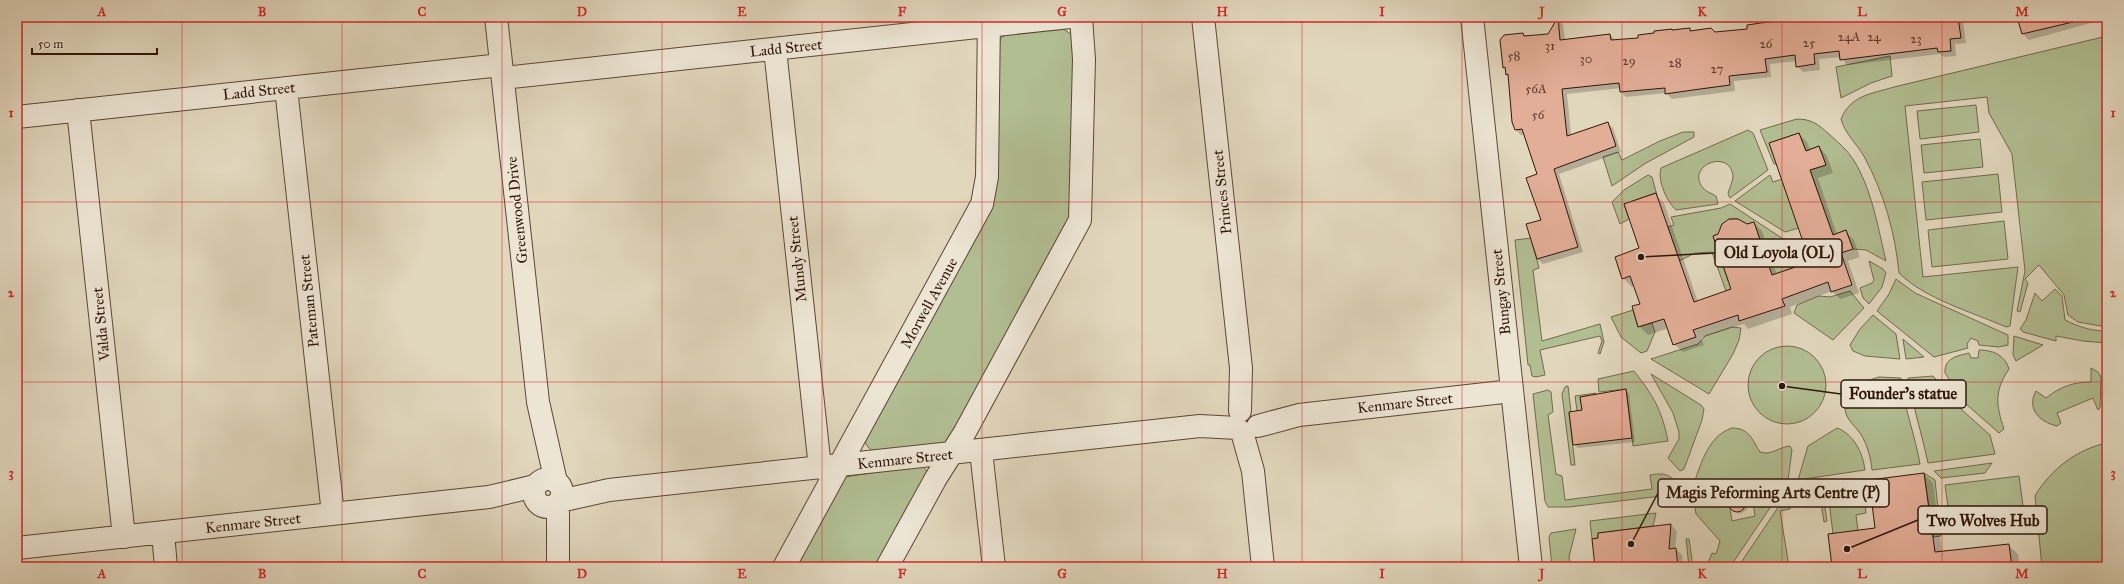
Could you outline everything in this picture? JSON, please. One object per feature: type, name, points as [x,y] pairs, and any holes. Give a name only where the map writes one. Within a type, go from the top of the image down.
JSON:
[{"type":"street","name":"Greenwood Drive","points":[[496,17],[555,567]]},
{"type":"street","name":"Ladd Street","points":[[17,117],[286,88],[502,72],[774,49],[989,21],[1070,17]]},
{"type":"street","points":[[886,567],[965,432],[1080,220],[1084,59],[1081,17]]},
{"type":"street","name":"Princes Street","points":[[1203,17],[1263,567]]},
{"type":"street","name":"Bungay Street","points":[[1472,17],[1531,567]]},
{"type":"street","name":"Morwell Avenue","points":[[784,567],[830,467],[982,204],[987,178],[989,21]]},
{"type":"street","name":"Mundy Street","points":[[774,49],[830,467]]},
{"type":"street","name":"Pateman Street","points":[[286,88],[333,514]]},
{"type":"street","name":"Valda Street","points":[[78,110],[124,537]]},
{"type":"street","name":"Kenmare Street","points":[[17,548],[489,497],[609,490],[830,467],[1512,391]]},
{"type":"street","points":[[981,451],[994,567]]},
{"type":"street","name":"Greenwood Drive","points":[[548,493],[558,567]]},
{"type":"street","points":[[162,533],[166,567]]},
{"type":"green space","points":[[1062,28],[1075,37],[1076,211],[959,430],[944,444],[877,453],[871,450],[865,442],[864,436],[983,216],[997,43],[1002,37],[1008,34]]},
{"type":"green space","points":[[2107,36],[2107,327],[2078,322],[2068,315],[2064,295],[2039,265],[2025,279],[2028,283],[2020,312],[2017,311],[2025,271],[2012,154],[1989,113],[1987,97],[1905,106],[1923,277],[2018,267],[2010,326],[2006,327],[1935,298],[1899,273],[1895,243],[1888,214],[1878,185],[1865,158],[1849,135],[1841,119],[1850,105],[1856,100],[1870,94],[1894,87]]},
{"type":"green space","points":[[1890,56],[1892,76],[1871,83],[1841,98],[1836,67]]},
{"type":"green space","points":[[1976,105],[1979,132],[1920,139],[1917,111]]},
{"type":"green space","points":[[1797,119],[1811,121],[1826,131],[1848,152],[1853,159],[1860,171],[1870,196],[1886,261],[1866,250],[1853,249],[1846,230],[1833,235],[1810,170],[1826,165],[1819,146],[1806,151],[1799,133],[1770,143],[1777,164],[1774,164],[1760,130]]},
{"type":"green space","points":[[1748,130],[1753,133],[1768,170],[1730,198],[1728,194],[1733,176],[1730,168],[1725,163],[1717,161],[1710,163],[1700,172],[1699,180],[1704,189],[1716,196],[1718,204],[1676,210],[1669,202],[1664,190],[1660,178],[1661,168]]},
{"type":"green space","points":[[1683,132],[1694,132],[1694,137],[1646,163],[1612,186],[1603,157],[1618,152],[1622,160],[1660,141]]},
{"type":"green space","points":[[1980,139],[1983,167],[1924,173],[1921,145]]},
{"type":"green space","points":[[1998,174],[2002,212],[1926,220],[1922,182]]},
{"type":"green space","points":[[1648,175],[1652,177],[1661,210],[1655,193],[1624,204],[1629,219],[1620,224],[1612,202],[1624,190]]},
{"type":"green space","points":[[1770,175],[1773,182],[1782,179],[1799,228],[1785,232],[1735,201]]},
{"type":"green space","points":[[1730,204],[1794,246],[1801,265],[1764,278],[1769,267],[1754,222],[1745,225],[1738,219],[1729,219],[1720,233],[1713,236],[1728,281],[1739,287],[1726,291],[1712,252],[1695,253],[1679,261],[1668,227],[1674,225],[1671,217],[1721,208]]},
{"type":"green space","points":[[2004,221],[2008,259],[1932,267],[1928,230]]},
{"type":"green space","points":[[1531,238],[1539,268],[1533,270],[1542,341],[1600,324],[1604,342],[1600,354],[1598,353],[1602,341],[1600,336],[1540,350],[1545,375],[1536,377],[1532,376],[1530,365],[1528,365],[1515,240]]},
{"type":"green space","points":[[1869,261],[1883,269],[1886,273],[1882,287],[1869,304],[1863,298],[1860,288],[1872,283],[1874,280]]},
{"type":"green space","points":[[1896,279],[1915,293],[2008,335],[2008,345],[1999,347],[1979,345],[1978,341],[1971,338],[1967,344],[1968,348],[1934,357],[1877,311],[1889,294]]},
{"type":"green space","points":[[2055,289],[2062,296],[2065,320],[2085,328],[2107,331],[2107,343],[2083,341],[2056,336],[2056,341],[2023,332],[2020,329],[2026,320],[2035,293],[2042,301]]},
{"type":"green space","points":[[1850,291],[1864,308],[1833,340],[1794,313],[1797,305],[1819,296],[1830,297]]},
{"type":"green space","points":[[1633,310],[1638,327],[1652,323],[1655,332],[1647,351],[1641,353],[1621,337],[1611,317]]},
{"type":"green space","points":[[1873,315],[1896,334],[1900,359],[1865,356],[1853,351],[1850,345],[1860,329]]},
{"type":"green space","points":[[1732,327],[1741,328],[1739,340],[1733,354],[1709,394],[1651,359],[1698,344],[1705,336]]},
{"type":"green space","points":[[2014,336],[2043,345],[2016,361],[2013,355]]},
{"type":"green space","points":[[1903,339],[1924,357],[1906,359]]},
{"type":"green space","points":[[1787,346],[1802,349],[1815,357],[1823,370],[1826,385],[1823,400],[1815,413],[1802,421],[1787,424],[1772,421],[1759,413],[1751,400],[1748,385],[1751,370],[1759,357],[1772,349]]},
{"type":"green space","points":[[1979,350],[1998,354],[2005,360],[2009,369],[2004,377],[1999,391],[1999,413],[2004,429],[1999,433],[1966,404],[1945,373],[1945,368],[1952,358],[1969,353],[1971,358],[1978,358]]},
{"type":"green space","points":[[2091,368],[2098,372],[2101,377],[2100,408],[2098,410],[2093,398],[2057,413],[2061,423],[2057,426],[2045,421],[2036,414],[2033,398],[2036,391],[2046,398],[2067,386],[2091,382]]},
{"type":"green space","points":[[1634,371],[1656,403],[1663,420],[1668,441],[1633,446],[1626,389],[1599,392],[1598,379]]},
{"type":"green space","points":[[1651,374],[1701,405],[1704,409],[1702,420],[1684,469],[1680,471],[1668,458],[1679,439],[1679,432],[1673,413]]},
{"type":"green space","points":[[1933,376],[1962,410],[1990,435],[1995,454],[1928,463],[1908,378]]},
{"type":"green space","points":[[1879,377],[1901,378],[1902,389],[1920,464],[1872,470],[1866,446],[1861,435],[1848,418],[1845,410],[1848,397],[1853,391],[1866,382]]},
{"type":"green space","points":[[1568,386],[1571,412],[1569,413],[1575,465],[1571,465],[1562,394],[1565,387]]},
{"type":"green space","points":[[1548,390],[1551,392],[1553,412],[1548,415],[1556,474],[1562,476],[1565,500],[1652,489],[1650,475],[1659,474],[1668,476],[1674,480],[1677,484],[1675,491],[1670,495],[1569,507],[1548,507],[1545,501],[1533,394]]},
{"type":"green space","points":[[1596,393],[1596,395],[1580,397],[1583,414],[1577,411],[1575,396]]},
{"type":"green space","points":[[1732,428],[1738,428],[1746,432],[1760,452],[1768,453],[1790,446],[1792,450],[1788,480],[1694,492],[1692,489],[1698,471],[1710,445],[1723,432]]},
{"type":"green space","points":[[1837,428],[1848,435],[1857,445],[1865,470],[1798,480],[1808,446]]},
{"type":"green space","points":[[2107,443],[2107,567],[2042,567],[2035,496],[2048,478],[2065,462],[2085,450]]},
{"type":"green space","points":[[1992,463],[1985,473],[1941,478],[1934,471]]},
{"type":"green space","points":[[919,466],[923,467],[928,472],[880,567],[793,567],[845,477]]},
{"type":"green space","points":[[1924,473],[1935,480],[1941,536],[1933,537]]},
{"type":"green space","points":[[2019,476],[2024,513],[1950,522],[1945,485]]},
{"type":"green space","points":[[1862,481],[1866,513],[1856,515],[1858,531],[1833,534],[1827,484]]},
{"type":"green space","points":[[1822,487],[1827,521],[1824,522],[1821,503],[1807,504],[1811,497]]},
{"type":"green space","points":[[1765,492],[1778,496],[1730,567],[1706,567],[1712,553],[1716,554],[1720,541],[1696,514],[1694,502],[1728,496],[1732,521],[1755,516],[1752,493]]},
{"type":"green space","points":[[1783,500],[1791,506],[1790,509],[1780,511],[1789,567],[1738,567]]},
{"type":"green space","points":[[1656,513],[1653,526],[1598,533],[1598,538],[1592,539],[1590,521]]},
{"type":"green space","points":[[1576,529],[1569,557],[1571,567],[1552,567],[1549,537],[1551,533]]},
{"type":"green space","points":[[1686,539],[1689,539],[1693,567],[1689,567]]},
{"type":"building","points":[[1558,17],[1560,40],[1610,34],[1611,40],[1638,38],[1638,35],[1672,29],[1690,28],[1690,31],[1711,28],[1715,32],[1747,29],[1747,25],[1802,17],[1958,17],[1961,38],[1950,39],[1951,51],[1938,52],[1937,48],[1840,60],[1839,51],[1814,54],[1815,64],[1796,67],[1795,55],[1765,59],[1767,72],[1729,76],[1730,85],[1665,94],[1665,88],[1620,92],[1619,83],[1562,89],[1567,136],[1608,122],[1616,146],[1554,169],[1578,247],[1537,259],[1526,224],[1541,220],[1526,178],[1537,174],[1522,129],[1515,130],[1512,122],[1508,74],[1506,75],[1505,67],[1503,68],[1500,40],[1504,35],[1523,33],[1524,36],[1548,34]]},
{"type":"building","points":[[2017,17],[2072,17],[2073,22],[2022,34]]},
{"type":"building","points":[[1799,133],[1806,151],[1819,146],[1826,165],[1810,170],[1833,235],[1846,230],[1853,249],[1841,253],[1852,285],[1831,292],[1828,282],[1782,299],[1785,306],[1739,321],[1738,315],[1693,330],[1696,337],[1673,345],[1664,319],[1638,327],[1632,306],[1640,304],[1630,276],[1622,279],[1615,257],[1639,248],[1624,204],[1656,193],[1694,302],[1731,289],[1713,236],[1718,234],[1722,224],[1729,219],[1738,219],[1747,224],[1754,222],[1772,275],[1810,262],[1769,143]]},
{"type":"building","points":[[1626,389],[1632,438],[1573,445],[1569,412],[1582,410],[1580,397]]},
{"type":"building","points":[[1924,473],[1935,552],[2009,544],[2012,567],[1832,567],[1828,534],[1875,528],[1869,480]]},
{"type":"building","points":[[1737,496],[1744,501],[1745,504],[1740,511],[1737,512],[1730,507],[1729,504],[1734,497]]},
{"type":"building","points":[[1671,524],[1669,549],[1676,548],[1678,567],[1595,567],[1592,539],[1598,538],[1598,533]]},
{"type":"place","name":"Old Loyola (OL)","points":[[1641,257]]},
{"type":"place","name":"Founder's statue","points":[[1782,386]]},
{"type":"place","name":"Magis Peforming Arts Centre (P)","points":[[1631,544]]},
{"type":"place","name":"Two Wolves Hub","points":[[1847,549]]}]
